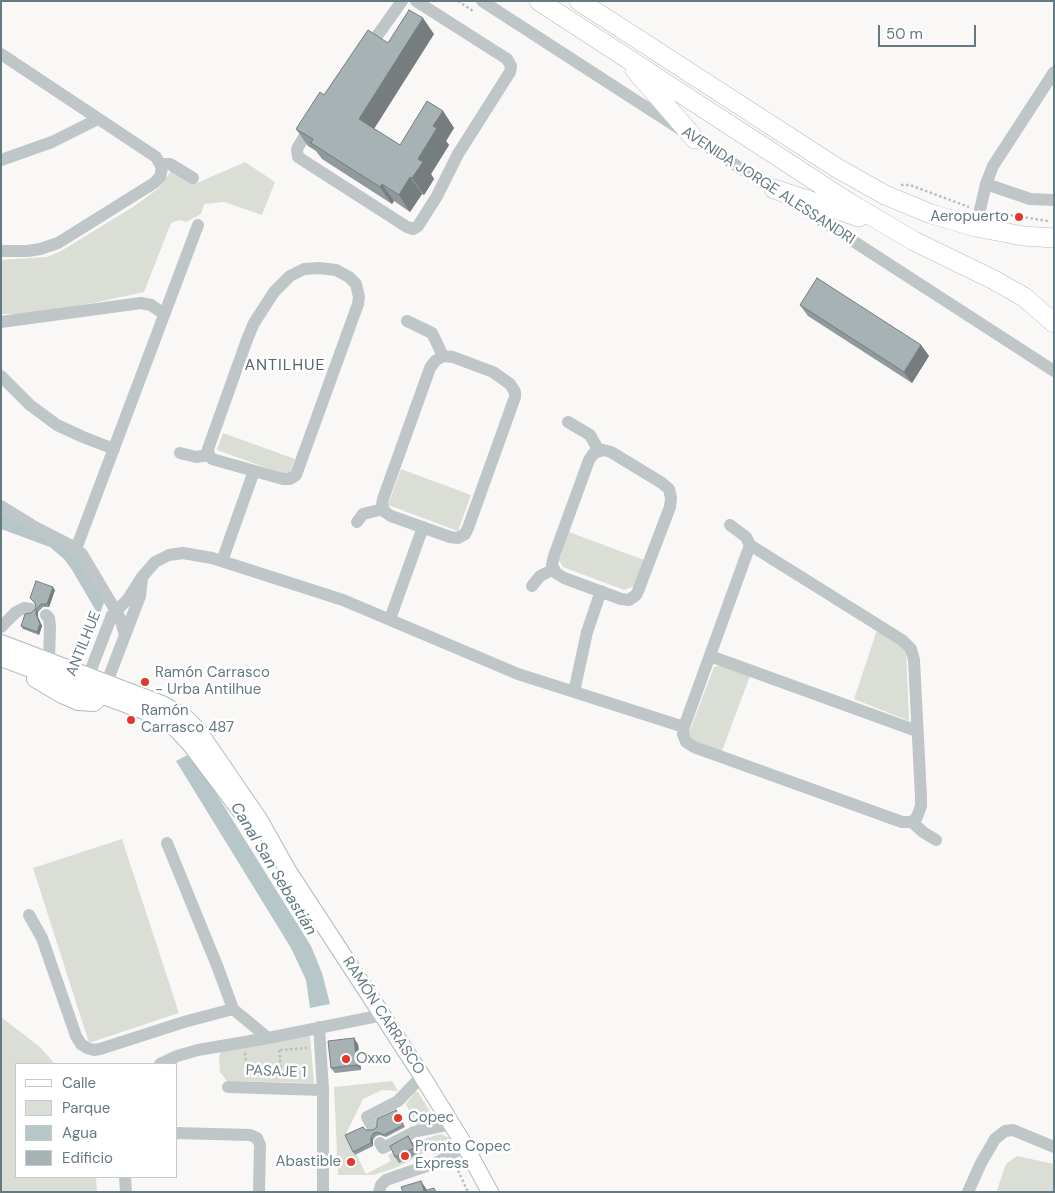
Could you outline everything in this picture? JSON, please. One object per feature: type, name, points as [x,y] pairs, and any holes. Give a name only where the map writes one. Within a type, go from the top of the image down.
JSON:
[{"type":"highway","name":"AVENIDA JORGE ALESSANDRI","points":[[539,1],[888,226],[1016,293],[1054,323]]},
{"type":"highway","points":[[579,1],[860,182],[885,195],[930,214],[978,219],[1016,234],[1054,238]]},
{"type":"highway","points":[[621,54],[695,139]]},
{"type":"highway","points":[[774,189],[888,226]]},
{"type":"main road","name":"RAMÓN CARRASCO","points":[[1,643],[49,661],[85,683]]},
{"type":"main road","name":"RAMÓN CARRASCO","points":[[9,661],[104,690],[162,704],[191,723],[204,738],[259,819],[287,869],[452,1124],[490,1192]]},
{"type":"main road","points":[[9,661],[42,684],[70,699],[90,704],[94,703],[104,690]]},
{"type":"street","points":[[362,58],[402,1]]},
{"type":"street","points":[[320,112],[296,150],[298,157],[407,227],[413,229],[418,226],[437,196],[458,154],[510,72],[511,66],[507,60],[416,1]]},
{"type":"street","name":"AVENIDA JORGE ALESSANDRI","points":[[482,1],[1054,371]]},
{"type":"street","points":[[1,54],[156,157],[161,164],[162,173],[154,184],[58,243],[40,250],[1,251]]},
{"type":"street","points":[[978,219],[986,184],[993,166],[1054,72]]},
{"type":"street","points":[[1,160],[52,142],[98,118]]},
{"type":"street","points":[[161,164],[170,164],[193,178]]},
{"type":"street","points":[[986,184],[1030,199],[1054,200]]},
{"type":"street","points":[[76,549],[198,225]]},
{"type":"street","points":[[180,453],[196,457],[208,455],[212,458],[286,480],[293,478],[298,472],[358,304],[356,284],[344,274],[327,268],[304,269],[290,276],[274,292],[248,337],[208,447],[208,455]]},
{"type":"street","points":[[1,322],[141,304],[152,305],[164,314]]},
{"type":"street","points":[[407,321],[432,333],[443,356]]},
{"type":"street","points":[[443,356],[453,357],[493,372],[510,384],[516,397],[467,531],[462,536],[454,538],[391,516],[383,508],[383,499],[430,368],[435,361],[443,356]]},
{"type":"street","points":[[1,376],[30,405],[57,425],[114,449]]},
{"type":"street","points":[[568,422],[590,435],[599,451]]},
{"type":"street","points":[[607,450],[669,489],[670,507],[636,595],[632,598],[625,600],[564,578],[556,573],[554,569],[554,556],[589,460],[594,453],[607,450]]},
{"type":"street","points":[[222,561],[254,471]]},
{"type":"street","points":[[1,506],[76,549],[86,560],[116,610]]},
{"type":"street","points":[[357,522],[363,514],[383,508]]},
{"type":"street","points":[[730,525],[746,537],[750,545],[907,644],[914,660],[920,806],[918,817],[912,822],[902,822],[694,747],[686,742],[684,727],[750,545]]},
{"type":"street","points":[[390,619],[423,527]]},
{"type":"street","points":[[104,690],[132,616],[142,576],[155,562],[162,558],[176,554],[201,555],[343,600],[491,663],[684,727]]},
{"type":"street","points":[[532,586],[540,576],[554,569]]},
{"type":"street","points":[[574,692],[587,632],[601,591]]},
{"type":"street","name":"ANTILHUE","points":[[85,683],[108,622],[116,610],[136,594]]},
{"type":"street","points":[[1,627],[16,612],[24,608],[30,609]]},
{"type":"street","name":"ANTILHUE","points":[[116,610],[127,610],[132,616]]},
{"type":"street","name":"ANTILHUE","points":[[116,610],[125,635]]},
{"type":"street","points":[[46,615],[49,618],[50,626],[49,661]]},
{"type":"street","points":[[710,656],[917,731]]},
{"type":"street","points":[[912,822],[936,840]]},
{"type":"street","points":[[167,844],[233,1009],[268,1038]]},
{"type":"street","points":[[29,915],[42,938],[76,1036],[81,1044],[88,1048],[100,1049],[184,1022],[233,1009]]},
{"type":"street","points":[[162,1063],[177,1056],[198,1050],[383,1015]]},
{"type":"street","points":[[319,1027],[323,1090],[323,1192]]},
{"type":"street","points":[[372,1126],[367,1117],[398,1101],[422,1076]]},
{"type":"street","name":"PASAJE 1","points":[[228,1087],[323,1090]]},
{"type":"street","points":[[380,1143],[383,1148],[414,1132],[452,1124]]},
{"type":"street","points":[[968,1192],[981,1163],[995,1139],[1005,1131],[1013,1130],[1054,1147]]},
{"type":"street","points":[[178,1133],[250,1135],[257,1138],[260,1145],[259,1192]]},
{"type":"street","points":[[379,1192],[386,1180],[438,1162],[465,1146]]},
{"type":"street","points":[[125,1178],[126,1192]]},
{"type":"path","points":[[898,186],[910,185],[942,198],[978,219],[1043,219],[1054,223]]},
{"type":"path","points":[[279,1050],[283,1089]]},
{"type":"path","points":[[245,1052],[250,1088]]},
{"type":"green space","points":[[245,162],[275,182],[262,215],[224,202],[204,204],[201,214],[186,222],[180,220],[171,223],[144,292],[52,310],[25,314],[1,314],[1,260],[47,257],[61,251],[133,207],[159,188],[171,171],[197,183]]},
{"type":"green space","points":[[223,433],[295,459],[289,476],[217,450]]},
{"type":"green space","points":[[401,469],[471,495],[458,531],[388,505]]},
{"type":"green space","points":[[569,532],[644,560],[634,586],[624,590],[563,567],[559,560]]},
{"type":"green space","points":[[877,630],[906,649],[909,721],[854,699]]},
{"type":"green space","points":[[722,665],[750,676],[722,751],[687,738],[714,667]]},
{"type":"green space","points":[[122,839],[179,1013],[89,1043],[33,868]]},
{"type":"green space","points":[[1,1017],[41,1048],[54,1063],[15,1063],[15,1178],[96,1178],[97,1192],[1,1192]]},
{"type":"green space","points":[[310,1035],[314,1083],[227,1081],[220,1072],[219,1056],[222,1051]]},
{"type":"green space","points":[[392,1081],[398,1091],[382,1090],[363,1099],[346,1134],[366,1174],[391,1161],[388,1155],[413,1142],[441,1134],[450,1138],[455,1144],[434,1155],[431,1150],[395,1168],[373,1175],[338,1175],[334,1087]]},
{"type":"green space","points":[[415,1092],[418,1092],[437,1123],[417,1126],[406,1104]]},
{"type":"green space","points":[[1017,1156],[1054,1164],[1054,1192],[998,1192],[997,1190],[1006,1164]]},
{"type":"water","points":[[1,513],[54,539],[81,560],[105,600],[99,616],[64,559],[50,547],[1,529]]},
{"type":"water","points":[[191,753],[311,946],[322,973],[330,1004],[310,1008],[306,980],[291,948],[176,761]]},
{"type":"building","points":[[409,10],[423,18],[359,119],[400,145],[427,101],[443,111],[433,126],[437,128],[418,159],[423,162],[412,178],[410,177],[399,195],[382,184],[380,187],[311,143],[313,139],[296,129],[320,92],[324,95],[368,30],[388,43]]},
{"type":"building","points":[[817,278],[921,345],[904,372],[800,305]]},
{"type":"building","points":[[36,581],[53,587],[47,604],[41,604],[36,610],[40,624],[37,632],[21,626],[25,614],[31,613],[36,608],[35,603],[30,598]]},
{"type":"building","name":"Oxxo","points":[[354,1038],[357,1065],[331,1068],[328,1041]]},
{"type":"building","points":[[396,1110],[403,1125],[384,1135],[378,1132],[374,1133],[371,1137],[371,1143],[353,1152],[345,1135],[363,1127],[366,1130],[373,1130],[377,1127],[377,1119]]},
{"type":"building","points":[[408,1136],[414,1148],[395,1157],[390,1146]]},
{"type":"building","points":[[421,1181],[424,1191],[434,1188],[436,1192],[403,1192],[401,1187]]},
{"type":"place","name":"Aeropuerto","points":[[1019,217]]},
{"type":"place","name":"Ramón Carrasco - Urba Antilhue","points":[[145,682]]},
{"type":"place","name":"Ramón Carrasco 487","points":[[131,720]]},
{"type":"place","name":"Oxxo","points":[[346,1059]]},
{"type":"place","name":"Copec","points":[[398,1118]]},
{"type":"place","name":"Pronto Copec Express","points":[[405,1156]]},
{"type":"place","name":"Abastible","points":[[351,1162]]},
{"type":"district","name":"ANTILHUE","points":[[285,366]]},
{"type":"water label","name":"Canal San Sebastián","points":[[273,869]]}]
